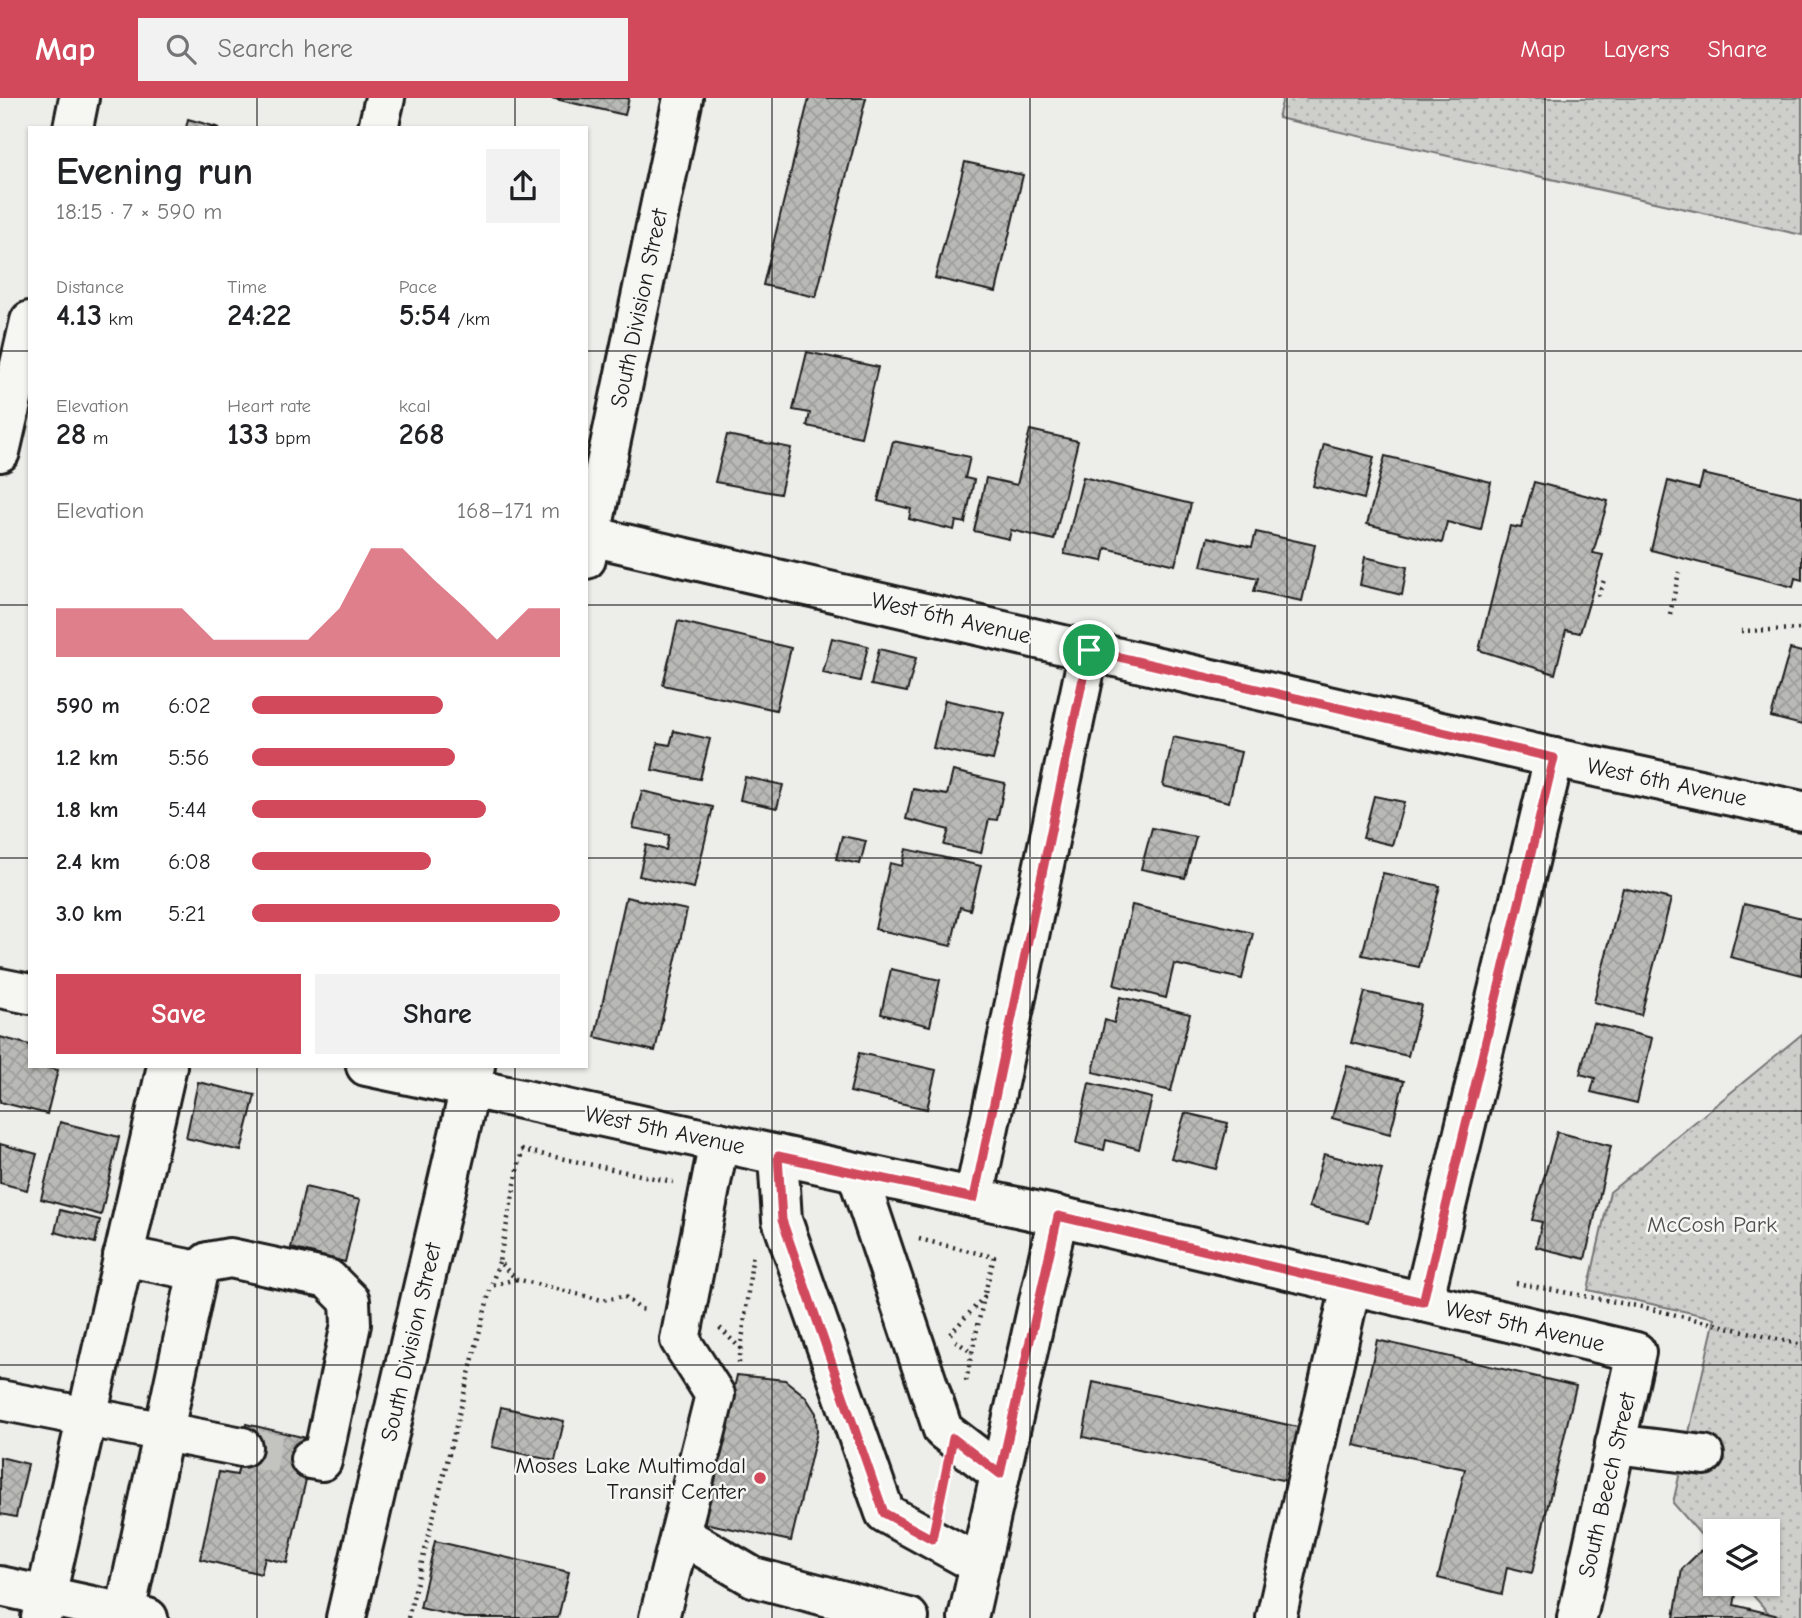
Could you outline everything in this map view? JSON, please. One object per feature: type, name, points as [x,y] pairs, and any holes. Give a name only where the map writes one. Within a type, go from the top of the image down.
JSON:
[{"type":"street","points":[[73,126],[79,98]]},
{"type":"street","points":[[378,126],[385,98]]},
{"type":"street","name":"South Division Street","points":[[588,543],[683,98]]},
{"type":"street","points":[[0,452],[28,331]]},
{"type":"street","name":"West 6th Avenue","points":[[588,543],[1089,650],[1554,758],[1802,811]]},
{"type":"street","points":[[974,1198],[1089,650]]},
{"type":"street","points":[[1423,1302],[1554,758]]},
{"type":"street","points":[[0,988],[28,994]]},
{"type":"street","points":[[43,1607],[167,1068]]},
{"type":"street","name":"West 5th Avenue","points":[[385,1068],[473,1077],[778,1156],[1058,1216],[1636,1352]]},
{"type":"street","name":"South Division Street","points":[[346,1618],[473,1077]]},
{"type":"street","points":[[659,1618],[715,1395],[680,1340],[719,1142]]},
{"type":"street","points":[[778,1156],[782,1220],[884,1513],[980,1565]]},
{"type":"street","points":[[857,1173],[943,1430],[1000,1474]]},
{"type":"street","points":[[968,1618],[1058,1216]]},
{"type":"street","points":[[123,1256],[198,1271]]},
{"type":"street","points":[[0,1586],[43,1607],[137,1616],[164,1432],[198,1271],[208,1262],[230,1258],[328,1279],[350,1301],[351,1324],[321,1461],[310,1459]]},
{"type":"street","points":[[1276,1618],[1351,1286]]},
{"type":"street","name":"South Beech Street","points":[[1577,1618],[1636,1352]]},
{"type":"street","points":[[0,1400],[242,1447]]},
{"type":"street","points":[[1615,1444],[1704,1455]]},
{"type":"street","points":[[680,1535],[753,1577],[909,1618]]},
{"type":"path","points":[[1670,614],[1679,572]]},
{"type":"path","points":[[1598,596],[1604,580]]},
{"type":"path","points":[[1741,631],[1802,629]]},
{"type":"path","points":[[408,1618],[499,1262],[523,1150],[711,1191]]},
{"type":"path","points":[[499,1262],[516,1279]]},
{"type":"path","points":[[491,1286],[516,1279],[602,1300],[624,1296],[640,1309],[717,1325],[741,1349],[737,1374]]},
{"type":"path","points":[[1505,1281],[1647,1308],[1802,1345]]},
{"type":"path","points":[[932,1539],[984,1297],[949,1335],[971,1353]]},
{"type":"green space","points":[[1283,98],[1802,98],[1802,235],[1278,118]]},
{"type":"green space","name":"McCosh Park","points":[[1802,1034],[1802,1618],[1773,1618],[1754,1596],[1780,1596],[1780,1519],[1703,1519],[1703,1537],[1673,1503],[1715,1318],[1588,1290],[1610,1192]]},
{"type":"building","points":[[551,98],[629,98],[625,115]]},
{"type":"building","points":[[809,98],[866,98],[816,297],[763,285]]},
{"type":"building","points":[[188,119],[213,126],[186,126]]},
{"type":"building","points":[[965,162],[1023,175],[996,292],[935,278]]},
{"type":"building","points":[[807,352],[878,367],[861,437],[807,426],[810,413],[793,410]]},
{"type":"building","points":[[1030,430],[1078,441],[1054,540],[1011,530],[1009,539],[974,531],[986,478],[1017,485]]},
{"type":"building","points":[[727,435],[791,448],[780,494],[715,482]]},
{"type":"building","points":[[893,441],[970,457],[965,478],[974,480],[965,523],[956,521],[954,530],[909,519],[911,509],[878,501]]},
{"type":"building","points":[[1324,444],[1374,457],[1364,499],[1313,486]]},
{"type":"building","points":[[1385,456],[1491,482],[1481,530],[1447,522],[1442,543],[1367,524]]},
{"type":"building","points":[[1703,474],[1802,497],[1802,580],[1795,578],[1793,587],[1651,550],[1668,481],[1699,489]]},
{"type":"building","points":[[1083,477],[1191,504],[1175,565],[1106,548],[1103,561],[1064,554]]},
{"type":"building","points":[[1534,482],[1608,501],[1593,553],[1603,555],[1580,633],[1566,630],[1555,674],[1479,650],[1510,526],[1521,528]]},
{"type":"building","points":[[1256,532],[1315,545],[1302,601],[1254,591],[1258,578],[1201,566],[1208,537],[1252,547]]},
{"type":"building","points":[[1365,557],[1407,567],[1402,595],[1360,585]]},
{"type":"building","points":[[678,621],[791,648],[776,710],[663,685]]},
{"type":"building","points":[[832,638],[868,646],[860,681],[823,673]]},
{"type":"building","points":[[879,649],[916,658],[907,692],[871,685]]},
{"type":"building","points":[[1790,649],[1802,652],[1802,725],[1771,717]]},
{"type":"building","points":[[945,700],[1005,713],[993,760],[933,748]]},
{"type":"building","points":[[674,731],[710,739],[700,779],[652,770],[658,743],[670,745]]},
{"type":"building","points":[[1173,737],[1241,752],[1229,802],[1163,786]]},
{"type":"building","points":[[953,771],[1005,783],[997,820],[989,819],[981,853],[944,845],[949,830],[906,819],[913,789],[947,795]]},
{"type":"building","points":[[745,777],[783,785],[777,808],[740,800]]},
{"type":"building","points":[[642,791],[713,807],[694,888],[639,876],[646,845],[666,850],[669,835],[633,828]]},
{"type":"building","points":[[1374,796],[1404,802],[1392,845],[1363,838]]},
{"type":"building","points":[[1152,828],[1196,837],[1185,878],[1141,869]]},
{"type":"building","points":[[842,836],[866,841],[860,864],[836,859]]},
{"type":"building","points":[[906,849],[981,866],[970,910],[960,907],[951,946],[875,929],[890,863],[902,866]]},
{"type":"building","points":[[1383,873],[1440,886],[1419,967],[1362,955]]},
{"type":"building","points":[[1623,888],[1671,899],[1641,1015],[1594,1002]]},
{"type":"building","points":[[626,897],[687,910],[655,1051],[595,1037]]},
{"type":"building","points":[[1744,904],[1802,918],[1802,975],[1730,957]]},
{"type":"building","points":[[1132,905],[1253,933],[1242,979],[1174,964],[1166,998],[1114,985]]},
{"type":"building","points":[[891,969],[940,980],[930,1026],[881,1014]]},
{"type":"building","points":[[1365,992],[1421,1005],[1408,1056],[1351,1043]]},
{"type":"building","points":[[1120,997],[1190,1014],[1171,1091],[1093,1072],[1105,1020],[1114,1023]]},
{"type":"building","points":[[1593,1023],[1652,1038],[1637,1103],[1591,1092],[1595,1078],[1580,1074]]},
{"type":"building","points":[[0,1037],[28,1044],[28,1068],[58,1070],[47,1114],[0,1102]]},
{"type":"building","points":[[859,1053],[936,1070],[927,1109],[850,1092]]},
{"type":"building","points":[[1347,1066],[1404,1081],[1390,1134],[1332,1118]]},
{"type":"building","points":[[198,1082],[255,1095],[241,1151],[186,1138]]},
{"type":"building","points":[[1089,1083],[1152,1098],[1139,1149],[1106,1140],[1104,1150],[1076,1143]]},
{"type":"building","points":[[1185,1113],[1228,1123],[1216,1169],[1171,1158]]},
{"type":"building","points":[[60,1122],[119,1137],[101,1215],[41,1199]]},
{"type":"building","points":[[1557,1132],[1611,1146],[1585,1259],[1536,1247],[1542,1222],[1532,1220]]},
{"type":"building","points":[[0,1144],[37,1154],[27,1190],[0,1183]]},
{"type":"building","points":[[1324,1154],[1382,1169],[1368,1222],[1309,1207]]},
{"type":"building","points":[[305,1187],[360,1200],[345,1262],[291,1248]]},
{"type":"building","points":[[60,1210],[100,1220],[95,1243],[55,1232]]},
{"type":"building","points":[[1377,1340],[1576,1386],[1532,1573],[1507,1567],[1502,1594],[1438,1578],[1465,1469],[1354,1445]]},
{"type":"building","name":"Moses Lake Multimodal Transit Center","points":[[737,1375],[785,1380],[805,1396],[816,1413],[817,1432],[791,1541],[704,1523]]},
{"type":"building","points":[[1093,1382],[1307,1429],[1296,1483],[1083,1437]]},
{"type":"building","points":[[501,1407],[564,1421],[555,1461],[492,1447]]},
{"type":"building","points":[[246,1424],[315,1440],[287,1563],[265,1558],[261,1574],[200,1559],[219,1472],[237,1475]]},
{"type":"building","points":[[0,1457],[28,1464],[16,1517],[0,1514]]},
{"type":"building","points":[[435,1541],[569,1572],[558,1618],[465,1618],[420,1608]]},
{"type":"building","points":[[1703,1549],[1703,1596],[1736,1596],[1734,1605],[1787,1618],[1674,1618],[1682,1569]]},
{"type":"tunnel","points":[[242,1447],[310,1459]]},
{"type":"place","name":"Moses Lake Multimodal Transit Center","points":[[760,1478]]},
{"type":"route","points":[[1089,650],[1554,758],[1423,1302],[1058,1216],[1000,1474],[953,1438],[932,1539],[884,1513],[782,1220],[778,1156],[974,1198],[1089,650]]}]
